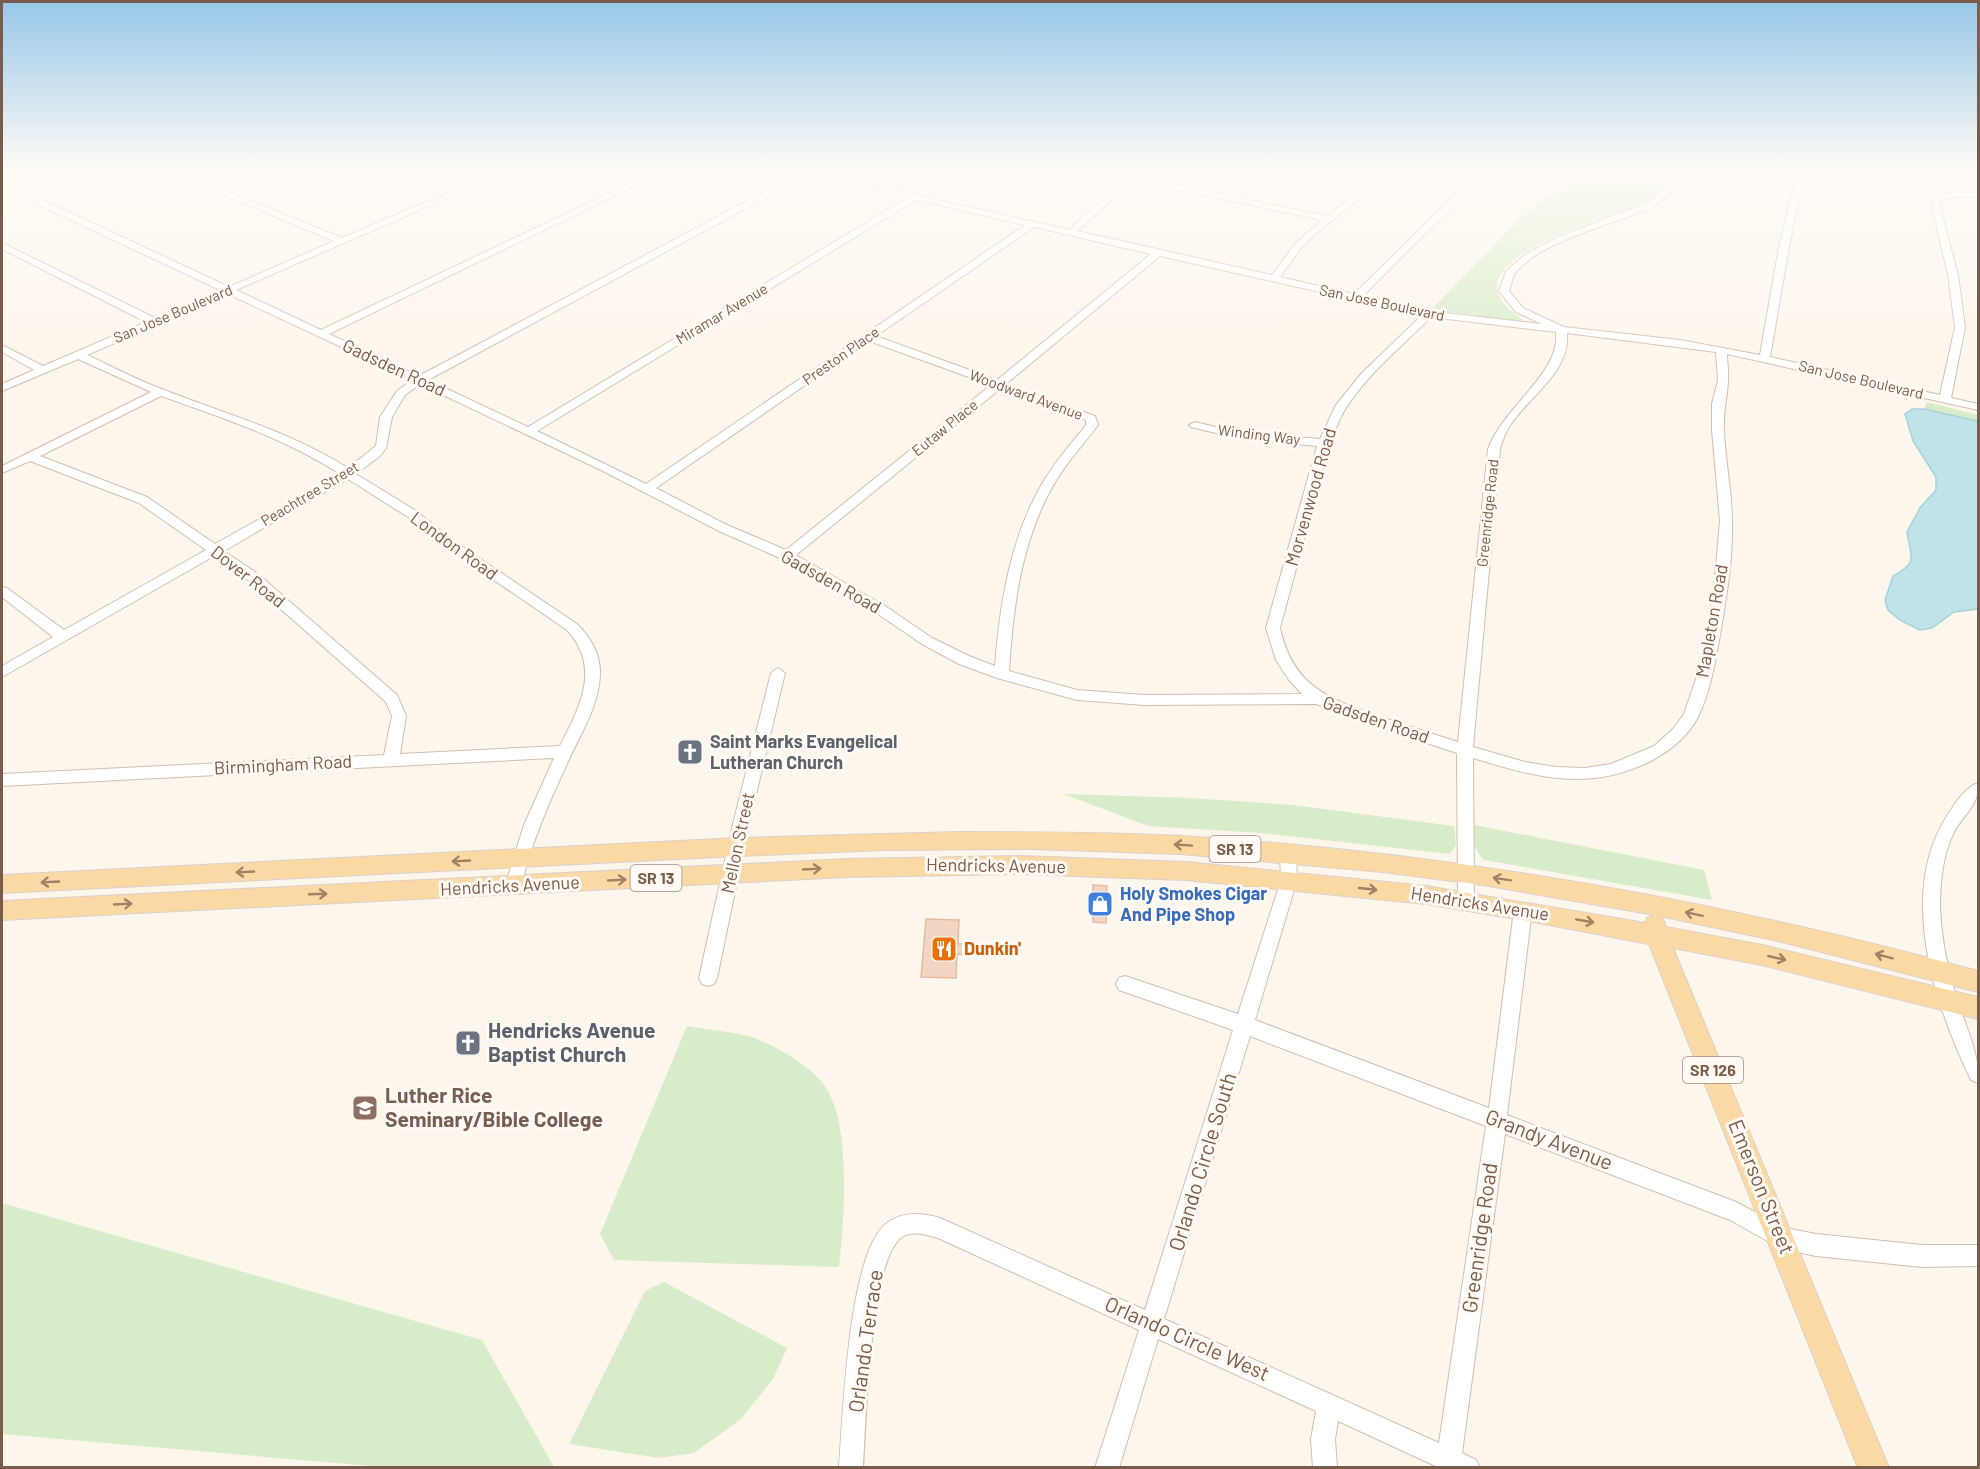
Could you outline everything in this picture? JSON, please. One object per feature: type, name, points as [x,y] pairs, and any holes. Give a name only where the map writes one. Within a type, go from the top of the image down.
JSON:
[{"type":"main road","name":"Hendricks Avenue","points":[[2,884],[738,846],[909,840],[1085,841],[1179,845],[1288,854],[1466,874],[1642,904],[1855,948],[1978,981]]},
{"type":"main road","points":[[908,866],[909,840]]},
{"type":"main road","name":"Hendricks Avenue","points":[[2,911],[266,896],[908,866],[1020,865],[1139,869],[1289,880],[1523,910],[1774,957],[1978,1008]]},
{"type":"main road","points":[[266,896],[278,871]]},
{"type":"main road","points":[[78,907],[88,880]]},
{"type":"main road","points":[[1523,910],[1538,901],[1550,898],[1587,904],[1642,904]]},
{"type":"main road","name":"Emerson Street","points":[[1642,904],[1782,1238],[1874,1467]]},
{"type":"street","name":"Gadsden Road","points":[[115,238],[529,431],[648,488],[723,528],[787,556],[880,609],[927,641],[964,660],[1002,674],[1077,695],[1145,700],[1318,699],[1348,712],[1465,750]]},
{"type":"street","points":[[330,238],[341,242]]},
{"type":"street","name":"San Jose Boulevard","points":[[2,388],[351,238]]},
{"type":"street","points":[[320,334],[522,238]]},
{"type":"street","name":"Peachtree Street","points":[[2,672],[348,474],[376,454],[382,446],[386,417],[401,393],[419,380],[685,238]]},
{"type":"street","name":"Miramar Avenue","points":[[529,431],[848,238]]},
{"type":"street","name":"Preston Place","points":[[648,488],[1014,238]]},
{"type":"street","name":"San Jose Boulevard","points":[[1090,238],[1430,314],[1722,349],[1978,407]]},
{"type":"street","points":[[1274,279],[1298,246],[1308,238]]},
{"type":"street","points":[[1355,298],[1416,238]]},
{"type":"street","points":[[1561,329],[1532,319],[1507,297],[1503,286],[1510,271],[1526,256],[1568,238]]},
{"type":"street","points":[[1766,358],[1786,238]]},
{"type":"street","points":[[1944,238],[1953,275],[1960,327],[1945,399]]},
{"type":"street","points":[[2,246],[154,322]]},
{"type":"street","name":"Eutaw Place","points":[[787,556],[1158,253]]},
{"type":"street","name":"Morvenwood Road","points":[[1318,699],[1299,684],[1286,666],[1273,628],[1324,443],[1342,405],[1365,376],[1430,314]]},
{"type":"street","name":"Greenridge Road","points":[[1466,901],[1465,750],[1494,449],[1506,422],[1558,357],[1563,341],[1561,329]]},
{"type":"street","name":"Woodward Avenue","points":[[868,337],[1091,418],[1092,425],[1048,484],[1022,547],[1012,577],[1005,627],[1002,674]]},
{"type":"street","points":[[2,348],[42,370]]},
{"type":"street","name":"Mapleton Road","points":[[1465,750],[1526,768],[1556,773],[1585,774],[1612,770],[1659,750],[1678,733],[1691,716],[1708,664],[1721,589],[1726,521],[1718,430],[1718,404],[1723,380],[1722,349]]},
{"type":"street","name":"London Road","points":[[78,355],[160,392],[264,429],[317,454],[412,514],[447,542],[572,627],[584,640],[590,653],[593,672],[590,689],[582,715],[519,858],[513,886]]},
{"type":"street","points":[[2,470],[160,392]]},
{"type":"street","name":"Winding Way","points":[[1195,425],[1237,435],[1324,443]]},
{"type":"street","name":"Dover Road","points":[[29,456],[143,500],[253,577],[392,699],[399,716],[392,760]]},
{"type":"street","points":[[2,591],[63,637]]},
{"type":"street","name":"Mellon Street","points":[[708,978],[778,674]]},
{"type":"street","name":"Birmingham Road","points":[[2,780],[565,752]]},
{"type":"street","points":[[1978,789],[1950,825],[1939,849],[1931,904],[1947,999],[1978,1074]]},
{"type":"street","name":"Orlando Circle South","points":[[1107,1467],[1289,880],[1288,854]]},
{"type":"street","name":"Greenridge Road","points":[[1459,1463],[1523,910]]},
{"type":"street","name":"Grandy Avenue","points":[[1125,984],[1245,1025],[1736,1212],[1782,1238],[1816,1245],[1922,1256],[1978,1256]]},
{"type":"street","name":"Orlando Circle West","points":[[904,1224],[923,1223],[940,1228],[1459,1463]]},
{"type":"street","name":"Orlando Terrace","points":[[851,1467],[870,1281],[878,1255],[890,1234],[904,1224]]},
{"type":"street","points":[[1324,1467],[1323,1439],[1329,1404]]},
{"type":"green space","points":[[1502,238],[1552,238],[1510,263],[1499,278],[1500,297],[1512,312],[1523,320],[1512,321],[1432,309]]},
{"type":"green space","points":[[1927,402],[1978,415],[1978,421],[1924,409]]},
{"type":"green space","points":[[1064,794],[1191,798],[1293,805],[1454,826],[1456,845],[1450,854],[1260,833],[1148,826]]},
{"type":"green space","points":[[1474,825],[1704,870],[1712,900],[1484,860],[1475,844]]},
{"type":"green space","points":[[687,1026],[743,1035],[771,1045],[794,1058],[814,1074],[828,1091],[835,1108],[843,1153],[844,1202],[839,1267],[614,1260],[600,1234]]},
{"type":"green space","points":[[2,1203],[482,1340],[554,1467],[382,1467],[2,1434]]},
{"type":"green space","points":[[664,1282],[787,1348],[773,1379],[741,1419],[694,1453],[659,1458],[569,1444],[645,1291]]},
{"type":"water","points":[[1912,409],[1924,409],[1978,421],[1978,609],[1954,612],[1932,628],[1920,630],[1900,620],[1888,610],[1885,600],[1893,576],[1907,567],[1910,562],[1911,553],[1907,532],[1920,508],[1936,490],[1936,477],[1913,441],[1905,414]]},
{"type":"building","name":"Holy Smokes Cigar And Pipe Shop","points":[[1093,885],[1107,886],[1106,923],[1093,922]]},
{"type":"building","name":"Dunkin'","points":[[926,919],[959,920],[958,944],[965,944],[965,955],[957,954],[956,978],[921,977]]},
{"type":"place","name":"Saint Marks Evangelical Lutheran Church","points":[[690,752]]},
{"type":"place","name":"Holy Smokes Cigar And Pipe Shop","points":[[1100,904]]},
{"type":"place","name":"Dunkin'","points":[[944,949]]},
{"type":"place","name":"Hendricks Avenue Baptist Church","points":[[468,1043]]},
{"type":"place","name":"Luther Rice Seminary/Bible College","points":[[365,1108]]}]
